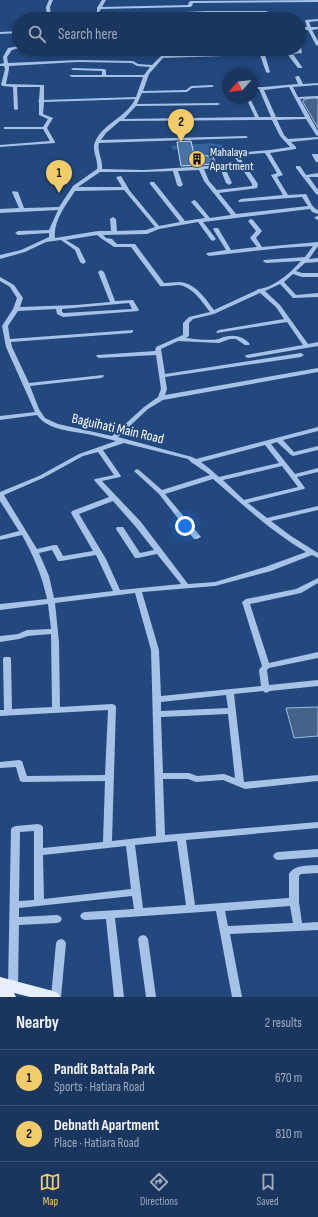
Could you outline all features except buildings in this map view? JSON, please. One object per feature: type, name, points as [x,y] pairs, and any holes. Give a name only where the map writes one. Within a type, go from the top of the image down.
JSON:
[{"type":"main road","points":[[0,995],[7,989],[55,997]]},
{"type":"street","points":[[48,12],[48,7],[51,0]]},
{"type":"street","points":[[98,12],[104,0]]},
{"type":"street","points":[[99,8],[190,6],[191,1],[318,0]]},
{"type":"street","points":[[208,2],[208,7],[214,7],[215,11]]},
{"type":"street","points":[[198,12],[266,12]]},
{"type":"street","points":[[318,20],[306,21],[318,45]]},
{"type":"street","points":[[306,28],[318,28]]},
{"type":"street","points":[[0,33],[12,32]]},
{"type":"street","points":[[12,48],[10,48],[5,57],[6,64],[2,81],[3,85],[42,86],[40,101],[41,115],[51,118],[45,128]]},
{"type":"street","points":[[0,53],[8,52]]},
{"type":"street","points":[[99,170],[100,166],[96,149],[97,142],[106,130],[120,120],[135,105],[146,76],[153,66],[162,57],[195,56]]},
{"type":"street","points":[[263,56],[268,72]]},
{"type":"street","points":[[292,56],[300,67]]},
{"type":"street","points":[[0,65],[78,61],[132,62],[137,65],[153,66]]},
{"type":"street","points":[[73,69],[104,70],[104,76]]},
{"type":"street","points":[[72,76],[146,76]]},
{"type":"street","points":[[297,77],[301,85]]},
{"type":"street","points":[[286,81],[318,136],[287,141]]},
{"type":"street","points":[[215,192],[256,186],[236,153],[294,149],[282,136],[261,88],[318,84]]},
{"type":"street","points":[[15,85],[16,109]]},
{"type":"street","points":[[139,92],[187,91],[190,87],[212,86]]},
{"type":"street","points":[[296,98],[318,97]]},
{"type":"street","points":[[40,101],[137,98]]},
{"type":"street","points":[[135,105],[218,104]]},
{"type":"street","points":[[251,104],[258,119]]},
{"type":"street","points":[[120,120],[308,118]]},
{"type":"street","points":[[4,128],[45,128]]},
{"type":"street","points":[[0,146],[53,142],[45,128]]},
{"type":"street","points":[[97,142],[246,137]]},
{"type":"street","points":[[268,151],[280,175],[274,175],[287,197]]},
{"type":"street","points":[[315,154],[318,161]]},
{"type":"street","points":[[0,256],[23,251],[52,238],[51,231],[61,208],[74,189],[99,170],[175,169],[242,165]]},
{"type":"street","points":[[222,167],[229,183]]},
{"type":"street","points":[[298,167],[307,176],[318,193]]},
{"type":"street","points":[[201,168],[207,181],[234,216]]},
{"type":"street","points":[[175,169],[180,185]]},
{"type":"street","points":[[307,176],[318,175]]},
{"type":"street","points":[[119,177],[125,188],[158,228]]},
{"type":"street","points":[[152,183],[184,223]]},
{"type":"street","points":[[74,189],[125,188]]},
{"type":"street","points":[[15,192],[22,209]]},
{"type":"street","points":[[241,201],[304,195],[314,211],[318,212]]},
{"type":"street","points":[[194,202],[209,220]]},
{"type":"street","points":[[47,241],[63,240],[98,233],[147,232],[158,228],[184,223],[311,207]]},
{"type":"street","points":[[0,211],[61,208]]},
{"type":"street","points":[[113,219],[114,232]]},
{"type":"street","points":[[200,221],[213,239]]},
{"type":"street","points":[[251,222],[260,231],[252,238],[260,248]]},
{"type":"street","points":[[216,229],[230,252]]},
{"type":"street","points":[[18,233],[51,231]]},
{"type":"street","points":[[98,233],[104,239],[110,240],[116,246],[133,245],[162,285],[181,284],[187,286],[200,296],[213,312]]},
{"type":"street","points":[[63,240],[77,249],[83,262]]},
{"type":"street","points":[[208,254],[305,244],[317,245]]},
{"type":"street","points":[[161,398],[164,389],[158,348],[179,340],[187,334],[186,323],[188,320],[196,316],[213,312],[281,282],[305,260],[317,245]]},
{"type":"street","points":[[266,261],[318,260]]},
{"type":"street","points":[[101,272],[113,303]]},
{"type":"street","points":[[292,272],[302,275],[318,275]]},
{"type":"street","points":[[0,279],[12,286],[20,298],[16,309],[3,327],[7,341],[38,413],[0,418]]},
{"type":"street","points":[[281,282],[295,297],[318,295]]},
{"type":"street","points":[[260,290],[289,320],[307,346]]},
{"type":"street","points":[[16,309],[59,308],[131,301],[136,310],[62,316],[59,313],[59,308]]},
{"type":"street","points":[[219,332],[289,320]]},
{"type":"street","points":[[7,341],[131,331]]},
{"type":"street","points":[[179,340],[220,341],[223,339],[238,337],[244,339],[247,344]]},
{"type":"street","points":[[248,356],[318,344]]},
{"type":"street","points":[[99,356],[158,353]]},
{"type":"street","points":[[162,376],[301,355]]},
{"type":"street","points":[[113,438],[146,408],[161,398],[318,370]]},
{"type":"street","points":[[27,385],[101,376]]},
{"type":"street","name":"Baguihati Main Road","points":[[38,413],[43,419],[56,426],[93,433],[190,458],[217,478],[243,502],[288,538],[315,556]]},
{"type":"street","points":[[194,462],[318,429]]},
{"type":"street","points":[[278,439],[293,454],[318,448]]},
{"type":"street","points":[[56,710],[54,631],[45,576],[23,532],[0,495],[41,477],[82,455],[123,441]]},
{"type":"street","points":[[243,502],[302,488],[266,442]]},
{"type":"street","points":[[99,449],[118,476],[97,480],[138,524],[186,586]]},
{"type":"street","points":[[161,494],[217,478],[283,464]]},
{"type":"street","points":[[293,476],[318,470]]},
{"type":"street","points":[[137,471],[161,494],[197,537]]},
{"type":"street","points":[[114,498],[75,513],[98,552],[118,592]]},
{"type":"street","points":[[266,520],[318,508]]},
{"type":"street","points":[[120,529],[138,556],[159,551]]},
{"type":"street","points":[[0,538],[23,532]]},
{"type":"street","points":[[34,552],[54,547],[61,559],[98,552]]},
{"type":"street","points":[[0,607],[118,592],[215,584],[315,556]]},
{"type":"street","points":[[266,690],[263,670],[266,666],[246,602],[298,591],[318,580]]},
{"type":"street","points":[[138,590],[155,650],[162,839]]},
{"type":"street","points":[[0,639],[19,636],[24,633],[54,631]]},
{"type":"street","points":[[266,666],[318,655]]},
{"type":"street","points":[[7,659],[4,713],[112,707],[107,845]]},
{"type":"street","points":[[157,699],[318,684]]},
{"type":"street","points":[[230,691],[240,784]]},
{"type":"street","points":[[158,714],[232,712]]},
{"type":"street","points":[[0,765],[19,763],[23,778],[110,778]]},
{"type":"street","points":[[160,776],[189,776],[196,779],[224,777],[245,786],[318,778]]},
{"type":"street","points":[[38,852],[181,837],[318,825]]},
{"type":"street","points":[[7,989],[14,921],[16,829],[38,827],[39,903]]},
{"type":"street","points":[[181,837],[191,908]]},
{"type":"street","points":[[130,842],[139,912]]},
{"type":"street","points":[[278,856],[318,853]]},
{"type":"street","points":[[298,926],[292,880],[295,872],[299,870],[318,869]]},
{"type":"street","points":[[14,905],[136,892]]},
{"type":"street","points":[[85,916],[294,902]]},
{"type":"street","points":[[220,907],[237,997]]},
{"type":"street","points":[[110,914],[120,997]]},
{"type":"street","points":[[14,921],[57,919]]},
{"type":"street","points":[[225,930],[318,926]]},
{"type":"street","points":[[143,939],[151,997]]},
{"type":"street","points":[[55,997],[61,943]]},
{"type":"shaded area","points":[[318,98],[318,128],[303,102],[303,100]]},
{"type":"shaded area","points":[[210,143],[222,145],[229,154],[221,154],[222,156],[194,155],[193,153],[173,150],[171,146]]},
{"type":"shaded area","points":[[318,707],[318,736],[294,738],[286,708]]},
{"type":"place","name":"Debnath Apartment","points":[[181,142]]},
{"type":"place","name":"Mahalaya Apartment","points":[[197,159]]},
{"type":"place","name":"Pandit Battala Park","points":[[59,193]]}]
